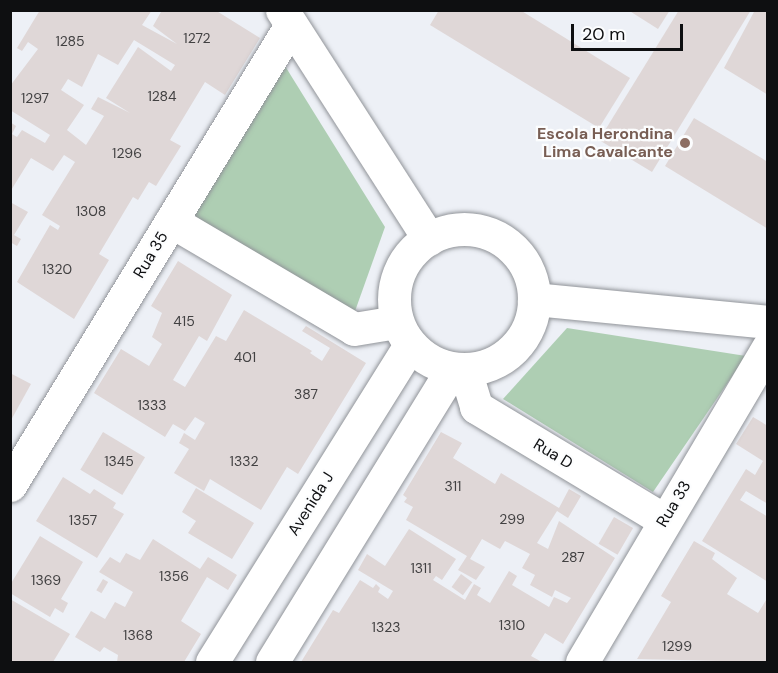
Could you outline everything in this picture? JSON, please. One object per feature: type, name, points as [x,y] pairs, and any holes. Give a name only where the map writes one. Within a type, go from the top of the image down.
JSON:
[{"type":"street","name":"Rua 35","points":[[10,485],[171,221],[286,18]]},
{"type":"street","points":[[286,18],[429,239]]},
{"type":"street","points":[[171,221],[354,329],[403,333]]},
{"type":"street","points":[[460,229],[482,231],[502,240],[518,255],[530,273],[534,299],[533,317],[523,338],[508,355],[487,366],[458,370],[429,361],[403,333],[393,301],[395,279],[405,260],[429,239],[460,229]]},
{"type":"street","points":[[534,299],[768,322]]},
{"type":"street","name":"Avenida J","points":[[212,663],[403,333]]},
{"type":"street","name":"Rua 33","points":[[582,663],[664,520],[768,347]]},
{"type":"street","points":[[272,663],[458,370]]},
{"type":"street","name":"Rua D","points":[[458,370],[476,407],[664,520]]},
{"type":"green space","points":[[285,66],[385,227],[354,314],[190,217]]},
{"type":"green space","points":[[567,328],[746,356],[653,492],[503,399]]},
{"type":"building","points":[[40,10],[152,10],[142,25],[177,44],[153,26],[161,12],[158,10],[215,10],[260,38],[225,95],[205,82],[170,140],[181,146],[156,186],[149,182],[138,200],[133,197],[99,254],[109,260],[74,319],[17,282],[50,225],[58,230],[60,226],[42,215],[75,162],[64,155],[53,171],[31,158],[10,192],[10,122],[16,126],[12,134],[17,137],[22,130],[45,143],[50,135],[10,110],[10,86],[38,49],[28,42],[22,51],[17,48]],"holes":[[[134,40],[175,65],[171,71],[138,47],[106,98],[130,113],[98,97],[91,109],[104,116],[86,145],[67,130],[84,105],[61,90],[68,79],[82,87],[98,54],[118,65]]]},
{"type":"building","points":[[439,10],[520,10],[630,78],[599,128],[430,25]]},
{"type":"building","points":[[628,10],[670,10],[658,29]]},
{"type":"building","points":[[679,10],[751,10],[652,172],[599,140]]},
{"type":"building","points":[[755,10],[768,10],[768,95],[724,68]]},
{"type":"building","points":[[694,118],[768,162],[768,229],[665,166]]},
{"type":"building","points":[[10,202],[28,212],[14,235],[21,239],[17,246],[10,242]]},
{"type":"building","points":[[178,261],[232,295],[207,341],[199,336],[173,380],[185,387],[216,336],[226,341],[244,310],[312,351],[310,353],[322,361],[330,348],[302,331],[306,326],[366,363],[298,474],[287,467],[261,510],[210,479],[204,491],[174,473],[189,449],[179,443],[184,433],[195,440],[205,423],[195,417],[185,431],[173,424],[165,437],[94,393],[121,349],[149,366],[162,344],[152,337],[162,313],[151,306]]},
{"type":"building","points":[[10,373],[31,384],[10,422]]},
{"type":"building","points":[[753,417],[768,426],[768,504],[746,491],[740,500],[768,517],[768,582],[702,541],[746,469],[755,475],[763,461],[736,444]]},
{"type":"building","points":[[103,432],[145,457],[122,495],[80,470]]},
{"type":"building","points":[[441,432],[462,443],[453,458],[495,484],[501,473],[559,508],[569,489],[581,496],[568,518],[557,511],[537,543],[548,549],[559,521],[615,558],[563,644],[545,633],[531,656],[542,662],[301,662],[333,610],[339,613],[360,580],[373,588],[376,584],[380,588],[378,592],[388,599],[393,591],[358,570],[367,554],[385,566],[409,529],[456,559],[442,580],[436,576],[433,580],[465,600],[474,584],[481,588],[477,595],[490,603],[509,571],[517,576],[512,585],[549,607],[554,597],[567,603],[571,598],[555,590],[552,597],[530,585],[535,575],[522,568],[530,554],[505,541],[500,549],[482,539],[470,559],[485,567],[476,580],[458,570],[467,556],[406,520],[413,507],[404,502],[407,498],[403,495]]},
{"type":"building","points":[[63,477],[90,494],[94,489],[116,503],[113,508],[124,514],[97,558],[36,521]]},
{"type":"building","points":[[196,488],[254,523],[232,559],[188,533],[196,521],[182,512]]},
{"type":"building","points":[[614,517],[633,528],[618,555],[598,544]]},
{"type":"building","points":[[40,536],[83,562],[61,599],[68,603],[63,613],[55,608],[50,617],[10,593],[10,585]]},
{"type":"building","points":[[153,539],[200,569],[208,557],[237,575],[228,590],[207,577],[181,621],[201,634],[184,662],[117,662],[118,655],[104,647],[100,652],[75,637],[91,611],[105,619],[115,602],[125,607],[133,592],[99,572],[110,557],[120,563],[126,553],[140,560]]},
{"type":"building","points":[[694,541],[715,553],[712,559],[737,578],[727,594],[758,613],[768,597],[768,662],[637,659],[671,602],[661,596]]},
{"type":"building","points":[[461,574],[472,582],[463,595],[452,587]]},
{"type":"building","points":[[103,579],[108,582],[101,593],[96,590]]},
{"type":"building","points":[[10,599],[70,634],[53,662],[10,662]]},
{"type":"place","name":"Escola Herondina Lima Cavalcante","points":[[685,143]]}]
